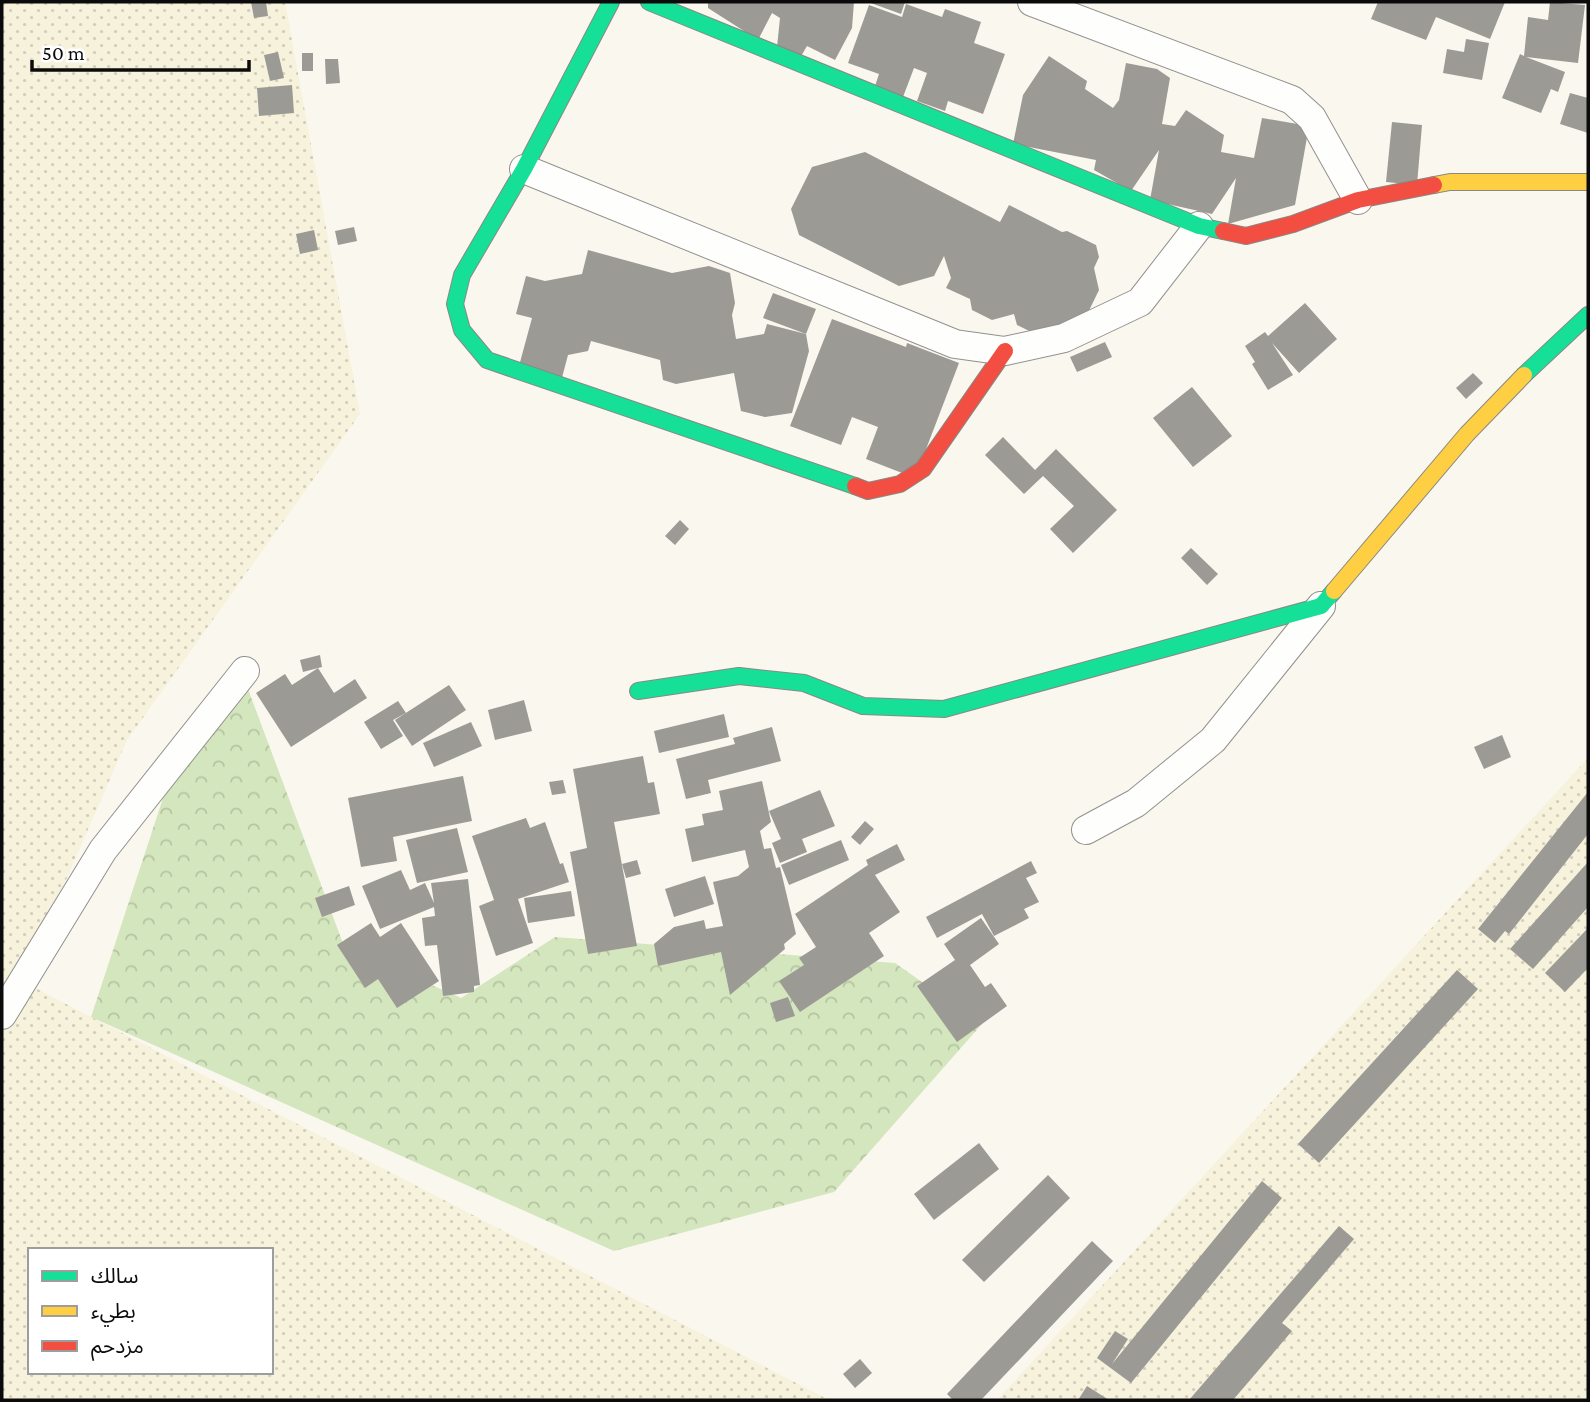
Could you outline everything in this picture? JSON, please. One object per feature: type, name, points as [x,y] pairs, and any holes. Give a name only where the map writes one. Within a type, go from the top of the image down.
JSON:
[{"type":"street","points":[[611,2],[524,169],[462,275],[455,304],[462,330],[487,360],[868,491],[900,484],[923,469],[1005,351]]},
{"type":"street","points":[[649,2],[1199,226],[1246,236],[1293,225],[1358,200],[1450,182],[1588,182]]},
{"type":"street","points":[[1032,2],[1293,100],[1312,118],[1358,200]]},
{"type":"street","points":[[524,169],[955,344],[1005,351],[1064,338],[1140,302],[1199,226]]},
{"type":"street","points":[[1086,830],[1136,803],[1213,740],[1321,606],[1467,434],[1546,353],[1588,315]]},
{"type":"street","points":[[638,691],[740,676],[804,684],[863,706],[944,709],[1321,606]]},
{"type":"street","points":[[2,1015],[103,850],[245,671]]},
{"type":"shaded area","points":[[2,2],[285,2],[360,414],[127,740],[22,981],[829,1400],[2,1400]]},
{"type":"shaded area","points":[[1588,758],[1588,1400],[997,1400]]},
{"type":"green space","points":[[245,681],[344,946],[461,998],[555,937],[895,963],[982,1024],[834,1192],[614,1251],[91,1017],[167,786]]},
{"type":"building","points":[[251,2],[266,2],[268,16],[254,18]]},
{"type":"building","points":[[708,2],[854,2],[852,28],[835,60],[807,46],[800,58],[777,47],[780,18],[772,13],[758,40],[708,8]]},
{"type":"building","points":[[868,2],[905,2],[901,14]]},
{"type":"building","points":[[1378,2],[1505,2],[1490,39],[1436,17],[1426,40],[1371,19]]},
{"type":"building","points":[[1550,2],[1585,5],[1578,63],[1526,57],[1565,72],[1558,92],[1551,89],[1541,113],[1502,98],[1520,54],[1524,56],[1528,17],[1548,20]]},
{"type":"building","points":[[906,4],[942,17],[945,9],[981,22],[974,43],[1005,54],[983,114],[948,101],[945,111],[917,101],[927,73],[914,68],[903,97],[875,86],[879,74],[848,63],[869,5],[902,17]]},
{"type":"building","points":[[1466,39],[1489,43],[1482,80],[1443,73],[1447,49],[1464,52]]},
{"type":"building","points":[[278,52],[284,78],[270,81],[264,55]]},
{"type":"building","points":[[302,53],[313,53],[313,71],[302,71]]},
{"type":"building","points":[[1049,56],[1087,81],[1085,89],[1113,108],[1119,100],[1126,63],[1157,69],[1170,78],[1162,124],[1175,126],[1186,110],[1224,135],[1221,152],[1254,158],[1262,118],[1309,126],[1295,205],[1228,224],[1236,178],[1212,214],[1150,200],[1159,150],[1131,191],[1094,170],[1096,160],[1013,144],[1023,95]]},
{"type":"building","points":[[325,59],[338,59],[340,83],[326,84]]},
{"type":"building","points":[[292,85],[294,113],[259,116],[257,88]]},
{"type":"building","points":[[1570,93],[1588,98],[1588,133],[1560,124]]},
{"type":"building","points":[[1392,122],[1422,125],[1417,185],[1386,182]]},
{"type":"building","points":[[865,152],[1000,222],[1009,205],[1062,232],[1067,231],[1096,245],[1099,257],[1094,268],[1099,290],[1079,331],[1052,342],[1017,325],[1014,314],[992,320],[972,310],[970,299],[946,288],[951,278],[944,256],[934,276],[899,286],[799,235],[791,209],[812,167]]},
{"type":"building","points":[[354,227],[357,241],[338,245],[335,231]]},
{"type":"building","points":[[314,230],[318,250],[300,254],[296,234]]},
{"type":"building","points":[[588,250],[672,273],[709,266],[730,273],[735,303],[732,315],[736,339],[764,334],[767,324],[806,334],[809,351],[792,413],[765,417],[741,411],[734,373],[676,384],[663,380],[660,360],[591,341],[588,351],[568,355],[559,389],[516,377],[532,318],[516,314],[526,276],[545,281],[582,274]]},
{"type":"building","points":[[773,293],[816,309],[806,334],[763,318]]},
{"type":"building","points":[[1305,303],[1337,339],[1299,373],[1272,343],[1293,375],[1268,390],[1252,364],[1255,362],[1245,346],[1265,332],[1268,336]]},
{"type":"building","points":[[832,319],[906,347],[907,343],[959,363],[915,478],[866,459],[878,427],[852,417],[841,445],[790,426]]},
{"type":"building","points":[[1105,342],[1112,357],[1077,372],[1070,357]]},
{"type":"building","points":[[1473,373],[1483,383],[1466,399],[1456,388]]},
{"type":"building","points":[[1192,387],[1232,436],[1193,467],[1153,418]]},
{"type":"building","points":[[1003,437],[1035,470],[1056,449],[1117,510],[1073,553],[1050,529],[1074,506],[1043,476],[1024,494],[985,455]]},
{"type":"building","points":[[680,520],[689,529],[675,545],[665,536]]},
{"type":"building","points":[[1191,548],[1218,574],[1207,585],[1181,558]]},
{"type":"building","points":[[320,655],[322,667],[303,672],[300,660]]},
{"type":"building","points":[[318,668],[334,693],[355,679],[367,698],[291,747],[256,693],[285,674],[292,685]]},
{"type":"building","points":[[449,685],[466,710],[412,746],[395,720]]},
{"type":"building","points":[[524,700],[532,731],[495,740],[488,710]]},
{"type":"building","points":[[398,701],[406,713],[393,720],[403,736],[381,749],[364,722]]},
{"type":"building","points":[[724,714],[729,737],[659,753],[654,731]]},
{"type":"building","points":[[471,722],[482,746],[434,767],[423,743]]},
{"type":"building","points":[[772,727],[781,761],[708,780],[711,793],[686,799],[676,759],[735,744],[733,738]]},
{"type":"building","points":[[1502,735],[1511,757],[1484,769],[1474,747]]},
{"type":"building","points":[[643,756],[648,783],[654,782],[660,814],[614,822],[637,946],[588,954],[570,852],[587,848],[573,769]]},
{"type":"building","points":[[463,776],[472,821],[393,837],[397,861],[361,867],[348,798]]},
{"type":"building","points":[[563,780],[566,793],[552,795],[549,782]]},
{"type":"building","points":[[762,781],[771,822],[760,831],[764,849],[771,848],[776,868],[780,867],[796,934],[784,944],[785,949],[730,995],[721,952],[658,966],[654,944],[674,927],[704,920],[706,929],[723,926],[713,882],[738,876],[749,867],[745,850],[692,862],[685,829],[704,825],[702,814],[723,810],[719,791]]},
{"type":"building","points":[[820,790],[835,826],[802,839],[807,852],[780,863],[772,843],[781,839],[769,811]]},
{"type":"building","points":[[1588,792],[1588,834],[1509,934],[1505,931],[1495,943],[1478,929]]},
{"type":"building","points":[[526,818],[530,828],[545,822],[569,882],[518,899],[533,943],[496,956],[479,906],[494,900],[472,836]]},
{"type":"building","points":[[865,821],[874,829],[860,845],[851,837]]},
{"type":"building","points":[[457,828],[468,872],[417,883],[406,840]]},
{"type":"building","points":[[841,840],[849,860],[789,885],[781,865]]},
{"type":"building","points":[[897,844],[905,860],[875,875],[900,912],[869,933],[884,956],[800,1012],[779,981],[804,965],[799,958],[816,947],[795,914],[868,865],[866,860]]},
{"type":"building","points":[[637,860],[641,874],[626,878],[622,864]]},
{"type":"building","points":[[1031,861],[1037,873],[1026,878],[1039,902],[1024,909],[1029,918],[994,936],[982,914],[937,938],[926,917]]},
{"type":"building","points":[[1588,862],[1588,907],[1533,969],[1510,949]]},
{"type":"building","points":[[401,870],[410,890],[425,883],[434,903],[431,883],[468,879],[480,985],[474,986],[474,992],[443,996],[437,945],[425,946],[422,918],[435,916],[434,907],[380,929],[362,886]]},
{"type":"building","points":[[705,876],[714,904],[674,917],[665,889]]},
{"type":"building","points":[[349,886],[355,905],[322,917],[315,898]]},
{"type":"building","points":[[571,891],[575,916],[528,923],[524,898]]},
{"type":"building","points":[[981,918],[999,944],[970,965],[985,987],[991,983],[1007,1006],[957,1042],[917,986],[955,960],[944,944]]},
{"type":"building","points":[[371,923],[380,937],[401,923],[439,981],[397,1008],[378,979],[365,988],[337,945]]},
{"type":"building","points":[[1588,928],[1588,968],[1565,992],[1545,973]]},
{"type":"building","points":[[1457,970],[1478,989],[1319,1163],[1298,1144]]},
{"type":"building","points":[[788,997],[795,1016],[776,1022],[770,1003]]},
{"type":"building","points":[[979,1143],[999,1169],[934,1220],[914,1194]]},
{"type":"building","points":[[1048,1175],[1070,1198],[984,1282],[962,1260]]},
{"type":"building","points":[[1262,1181],[1282,1198],[1131,1383],[1097,1358],[1115,1331],[1128,1339],[1112,1364]]},
{"type":"building","points":[[1339,1226],[1354,1239],[1282,1323],[1292,1331],[1233,1400],[1189,1400]]},
{"type":"building","points":[[1092,1241],[1113,1261],[981,1400],[953,1400],[947,1394]]},
{"type":"building","points":[[860,1359],[872,1373],[855,1388],[843,1374]]},
{"type":"building","points":[[1087,1386],[1109,1400],[1078,1400]]},
{"type":"traffic: fast","points":[[611,2],[524,169],[462,275],[455,304],[462,330],[487,360],[855,486]]},
{"type":"traffic: fast","points":[[649,2],[1199,226],[1223,231]]},
{"type":"traffic: fast","points":[[1524,375],[1588,315]]},
{"type":"traffic: fast","points":[[638,691],[739,676],[804,683],[863,706],[944,709],[1321,606],[1334,591]]},
{"type":"traffic: slow","points":[[1434,185],[1450,182],[1588,182]]},
{"type":"traffic: slow","points":[[1334,591],[1467,434],[1524,375]]},
{"type":"traffic: jam","points":[[1223,231],[1246,236],[1293,224],[1358,200],[1434,185]]},
{"type":"traffic: jam","points":[[855,486],[868,491],[900,484],[923,469],[1005,351]]}]
